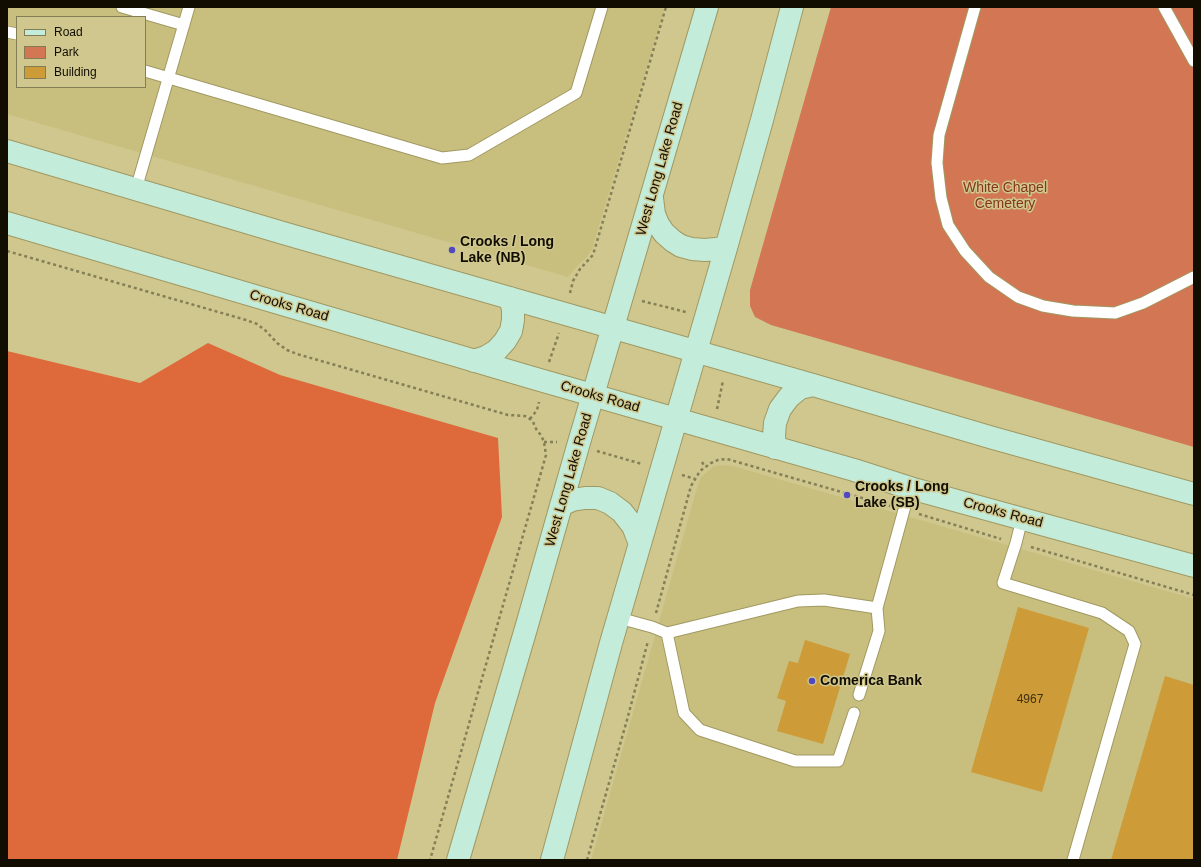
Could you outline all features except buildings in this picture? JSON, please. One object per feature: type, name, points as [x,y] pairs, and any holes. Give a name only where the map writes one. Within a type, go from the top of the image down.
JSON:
[{"type":"main road","name":"West Long Lake Road","points":[[458,860],[707,7]]},
{"type":"main road","points":[[552,860],[640,544],[726,248],[792,7]]},
{"type":"main road","points":[[7,151],[695,352],[1194,494]]},
{"type":"main road","points":[[652,197],[654,214],[658,224],[664,233],[673,241],[692,249],[705,250],[726,248]]},
{"type":"main road","name":"Crooks Road","points":[[7,223],[593,396],[854,470],[910,488],[1194,566]]},
{"type":"main road","points":[[474,361],[486,357],[496,351],[511,331],[513,309],[510,298]]},
{"type":"main road","points":[[775,448],[775,423],[780,409],[789,397],[800,388],[813,385]]},
{"type":"main road","points":[[561,505],[572,500],[585,498],[598,498],[610,503],[622,512],[633,526],[640,544]]},
{"type":"lane","points":[[122,7],[184,25]]},
{"type":"lane","points":[[136,189],[189,7]]},
{"type":"lane","points":[[146,72],[442,158],[470,155],[576,93],[602,7]]},
{"type":"lane","points":[[975,7],[939,135],[937,163],[941,198],[948,225],[964,251],[989,277],[1018,297],[1043,306],[1073,311],[1115,313],[1143,303],[1194,277]]},
{"type":"lane","points":[[1164,7],[1194,61]]},
{"type":"lane","points":[[860,695],[879,631],[877,608],[910,488]]},
{"type":"lane","points":[[1022,519],[1003,583],[1102,612],[1129,631],[1136,644],[1073,860]]},
{"type":"lane","points":[[619,618],[652,627],[667,633],[798,601],[824,600],[877,608]]},
{"type":"lane","points":[[667,633],[684,713],[700,730],[795,761],[838,761],[854,713]]},
{"type":"path","points":[[569,295],[573,281],[580,269],[593,255],[666,7]]},
{"type":"path","points":[[7,251],[246,320],[257,324],[287,350],[297,354],[508,415],[525,416],[530,418],[544,442],[546,455],[430,860]]},
{"type":"path","points":[[638,300],[688,313]]},
{"type":"path","points":[[548,365],[560,331]]},
{"type":"path","points":[[717,414],[724,379]]},
{"type":"path","points":[[530,418],[536,410]]},
{"type":"path","points":[[544,442],[556,442]]},
{"type":"path","points":[[594,450],[645,464]]},
{"type":"path","points":[[655,615],[691,486],[700,471],[711,463],[718,460],[727,459],[889,506]]},
{"type":"path","points":[[702,462],[705,467]]},
{"type":"path","points":[[689,477],[695,479]]},
{"type":"path","points":[[917,514],[1001,539]]},
{"type":"path","points":[[1030,547],[1194,595]]},
{"type":"path","points":[[587,860],[648,642]]},
{"type":"shaded area","points":[[7,7],[665,7],[592,249],[586,258],[568,277],[7,114]]},
{"type":"shaded area","points":[[208,343],[280,375],[498,438],[502,517],[435,703],[397,860],[7,860],[7,351],[140,383]]},
{"type":"shaded area","points":[[714,466],[733,466],[1194,599],[1194,860],[591,860],[697,488],[701,477]]},
{"type":"green space","name":"White Chapel Cemetery","points":[[831,7],[1194,7],[1194,447],[771,325],[755,317],[750,306],[750,290]]},
{"type":"place","name":"Crooks / Long Lake (NB)","points":[[452,250]]},
{"type":"place","name":"Crooks / Long Lake (SB)","points":[[847,495]]},
{"type":"place","name":"Comerica Bank","points":[[812,681]]}]
